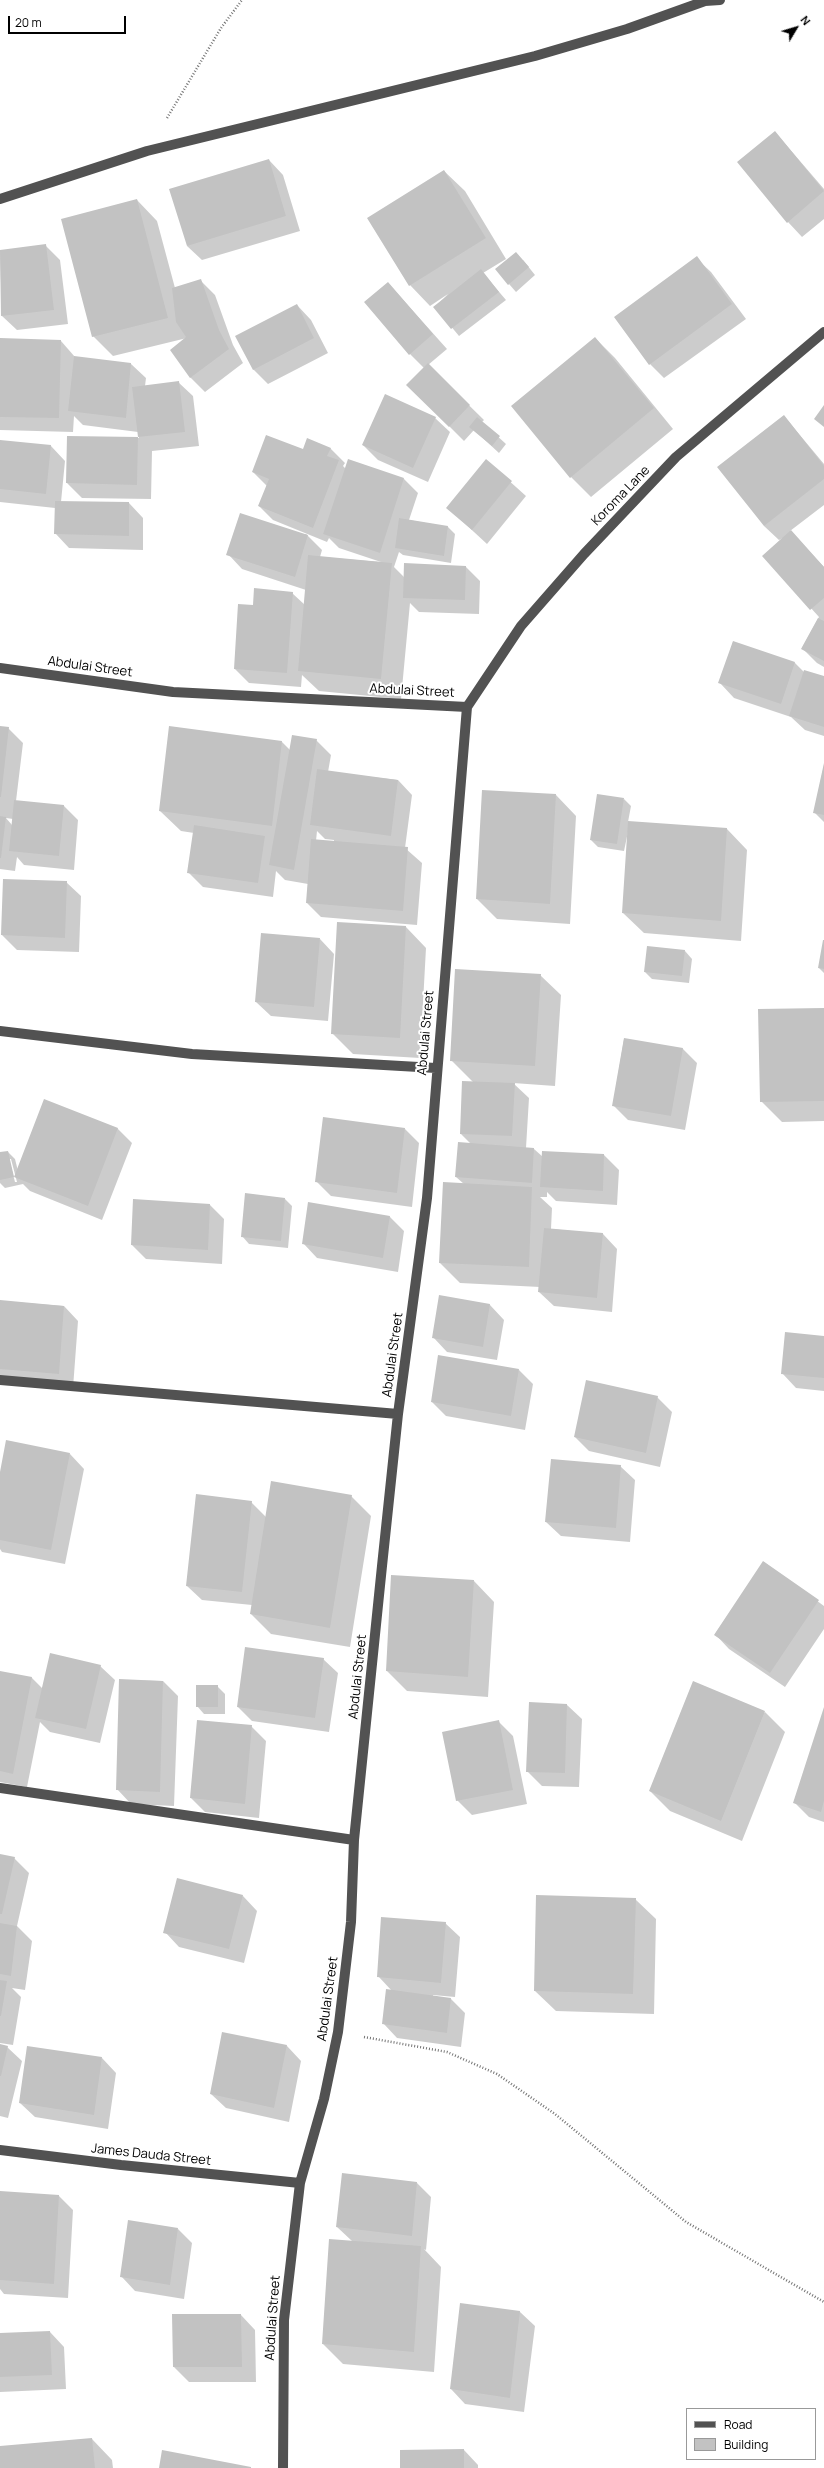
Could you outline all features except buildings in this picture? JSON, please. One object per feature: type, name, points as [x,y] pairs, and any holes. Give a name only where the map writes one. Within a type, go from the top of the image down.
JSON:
[{"type":"street","points":[[0,199],[148,151],[535,56],[627,29],[705,2],[720,0]]},
{"type":"street","name":"Koroma Lane","points":[[467,707],[521,626],[584,554],[676,457],[824,332]]},
{"type":"street","name":"Abdulai Street","points":[[0,668],[173,692],[467,707],[436,1068],[427,1198],[398,1414],[354,1840],[351,1922],[338,2032],[324,2099],[300,2183],[284,2320],[283,2468]]},
{"type":"street","points":[[0,1031],[192,1054],[436,1068]]},
{"type":"street","points":[[0,1380],[398,1414]]},
{"type":"street","points":[[0,1788],[354,1840]]},
{"type":"street","name":"James Dauda Street","points":[[0,2150],[122,2165],[300,2183]]},
{"type":"path","points":[[148,151],[221,28],[242,0]]},
{"type":"path","points":[[338,2032],[447,2052],[497,2074],[555,2114],[686,2222],[824,2302]]}]
